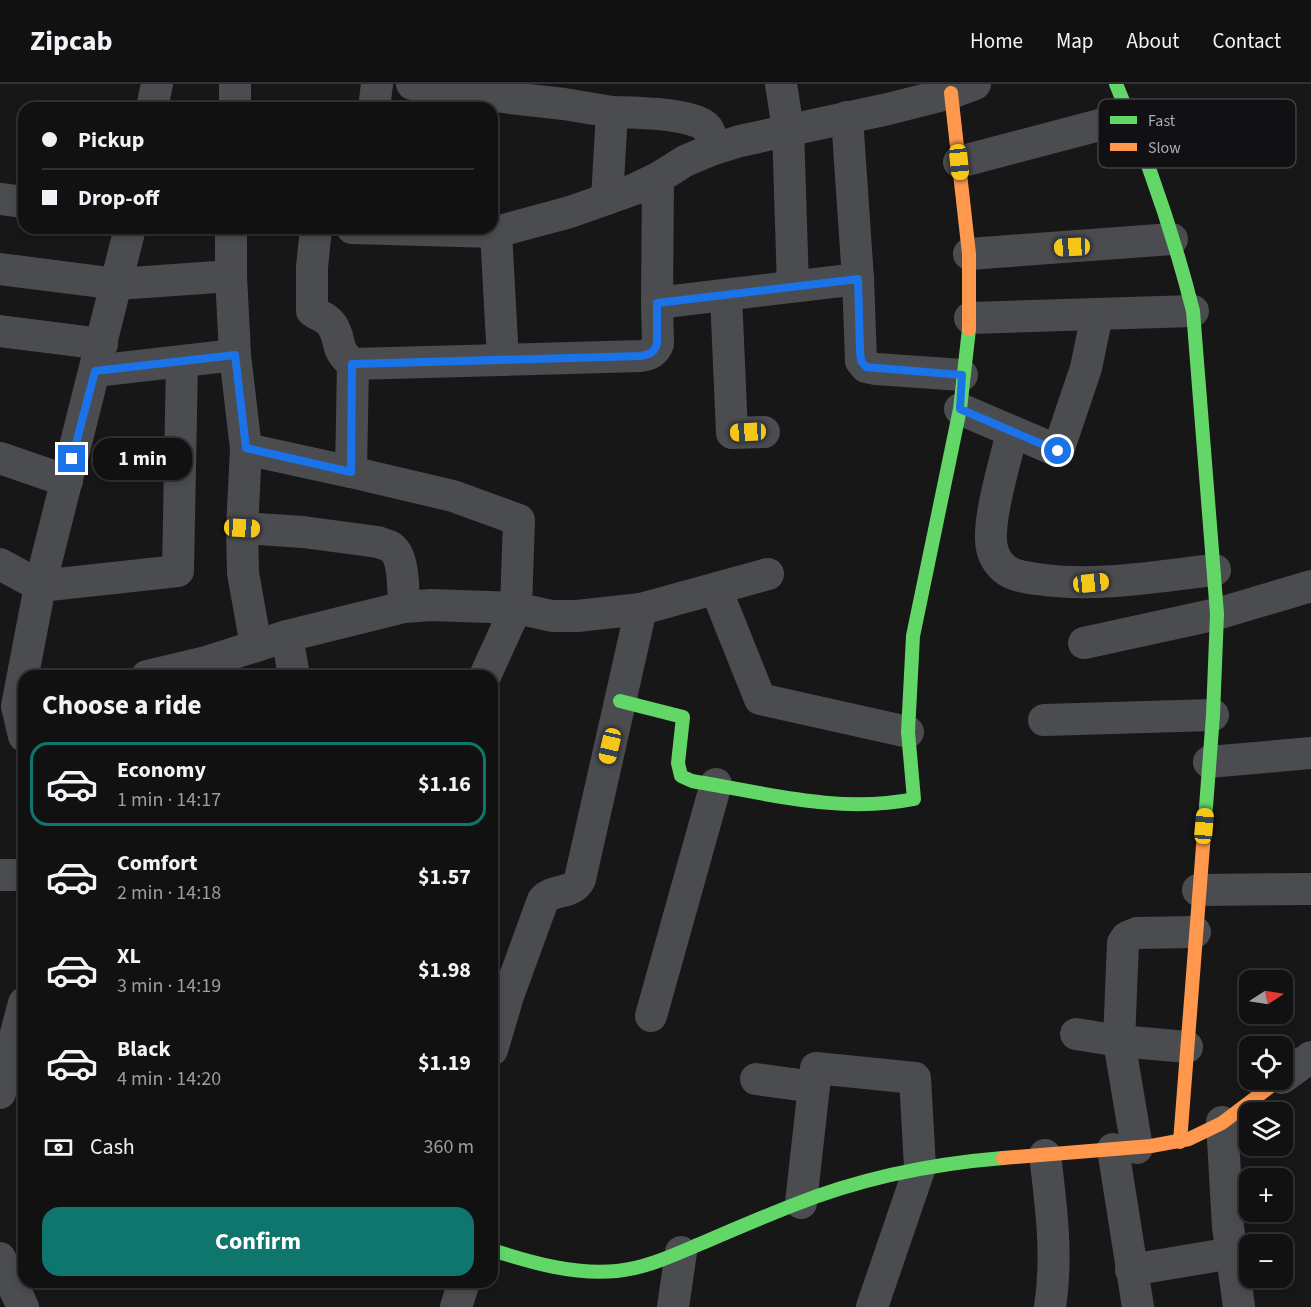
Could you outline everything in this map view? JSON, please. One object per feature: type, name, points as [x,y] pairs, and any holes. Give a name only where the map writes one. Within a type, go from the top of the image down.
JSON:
[{"type":"street","points":[[153,102],[157,84]]},
{"type":"street","points":[[235,84],[235,102]]},
{"type":"street","points":[[375,102],[377,84]]},
{"type":"street","points":[[412,84],[565,94],[612,112],[672,116],[694,120],[705,125],[710,132],[711,150]]},
{"type":"street","points":[[781,84],[788,129],[792,286]]},
{"type":"street","points":[[1116,84],[1122,99]]},
{"type":"street","points":[[498,231],[570,212],[607,199],[658,178],[711,150],[740,141],[847,117],[889,96],[963,88],[959,162],[969,254],[970,318],[960,409],[913,636],[908,732],[914,799],[894,805],[845,805],[692,781],[681,776],[679,771],[683,717],[620,701]]},
{"type":"street","points":[[607,199],[612,112]]},
{"type":"street","points":[[847,117],[861,361],[866,367],[962,375]]},
{"type":"street","points":[[959,162],[1098,125]]},
{"type":"street","points":[[1148,168],[1183,271],[1193,311],[1217,614],[1213,715],[1180,1142]]},
{"type":"street","points":[[315,234],[312,267],[312,311],[332,324],[342,356],[352,364],[641,356],[650,354],[655,350],[657,344],[658,178]]},
{"type":"street","points":[[0,199],[18,201]]},
{"type":"street","points":[[24,670],[40,586],[129,234]]},
{"type":"street","points":[[231,234],[235,355],[246,448],[242,528],[243,573],[256,646]]},
{"type":"street","points":[[496,234],[503,360]]},
{"type":"street","points":[[969,254],[1172,238]]},
{"type":"street","points":[[0,268],[117,284],[231,276]]},
{"type":"street","points":[[657,303],[858,279]]},
{"type":"street","points":[[726,295],[732,433],[764,432]]},
{"type":"street","points":[[970,318],[1193,311]]},
{"type":"street","points":[[960,409],[1058,451],[1086,368],[1097,315]]},
{"type":"street","points":[[0,331],[98,358],[182,362],[235,355]]},
{"type":"street","points":[[0,564],[40,586],[178,571],[182,362]]},
{"type":"street","points":[[351,472],[352,364]]},
{"type":"street","points":[[1012,432],[991,522],[990,539],[998,563],[1011,573],[1053,581],[1091,583],[1215,570]]},
{"type":"street","points":[[246,448],[453,496],[519,520],[516,608],[488,670]]},
{"type":"street","points":[[0,458],[67,481]]},
{"type":"street","points":[[242,528],[303,532],[378,542],[390,546],[397,552],[400,560],[404,608]]},
{"type":"street","points":[[172,670],[206,662],[287,636],[404,608],[431,605],[516,608],[552,616],[577,616],[641,609],[768,574]]},
{"type":"street","points":[[1084,643],[1217,614],[1311,586]]},
{"type":"street","points":[[716,589],[759,699],[908,732]]},
{"type":"street","points":[[498,1030],[543,900],[549,894],[577,886],[580,879],[641,609]]},
{"type":"street","points":[[287,636],[293,670]]},
{"type":"street","points":[[1044,720],[1213,715]]},
{"type":"street","points":[[1209,762],[1311,753]]},
{"type":"street","points":[[651,1016],[716,784]]},
{"type":"street","points":[[0,875],[18,875]]},
{"type":"street","points":[[1198,890],[1311,889]]},
{"type":"street","points":[[1138,1307],[1131,1270],[1119,1041],[1122,950],[1126,937],[1137,933],[1195,932]]},
{"type":"street","points":[[18,1026],[0,1093],[18,1098]]},
{"type":"street","points":[[1076,1034],[1119,1041],[1187,1047]]},
{"type":"street","points":[[1293,1070],[1311,1057]]},
{"type":"street","points":[[801,1203],[816,1068],[915,1078],[920,1167],[872,1307]]},
{"type":"street","points":[[756,1079],[814,1087]]},
{"type":"street","points":[[498,1252],[531,1262],[581,1272],[621,1271],[681,1252],[801,1203],[870,1178],[920,1167],[974,1160],[1180,1142],[1203,1134],[1266,1090]]},
{"type":"street","points":[[1222,1122],[1228,1227],[1239,1307]]},
{"type":"street","points":[[1045,1155],[1054,1257],[1050,1307]]},
{"type":"street","points":[[673,1307],[681,1252]]},
{"type":"street","points":[[1131,1270],[1232,1253]]},
{"type":"street","points":[[0,1258],[22,1307]]},
{"type":"street","points":[[456,1307],[462,1288]]},
{"type":"traffic: fast","points":[[1116,84],[1122,99]]},
{"type":"traffic: fast","points":[[1149,168],[1193,311],[1217,614],[1213,715],[1204,833]]},
{"type":"traffic: fast","points":[[620,701],[683,717],[678,763],[681,776],[692,781],[830,803],[886,803],[914,799],[908,732],[913,636],[960,409],[969,329]]},
{"type":"traffic: fast","points":[[498,1252],[569,1270],[601,1272],[640,1267],[780,1210],[869,1180],[922,1168],[1003,1158]]},
{"type":"traffic: slow","points":[[951,93],[969,254],[969,329]]},
{"type":"traffic: slow","points":[[1180,1142],[1204,833]]},
{"type":"traffic: slow","points":[[1003,1158],[1151,1146],[1189,1139],[1222,1123],[1266,1090]]},
{"type":"route","points":[[72,459],[95,371],[235,355],[246,448],[351,472],[352,364],[641,356],[650,354],[655,350],[657,344],[657,303],[858,279],[860,351],[861,361],[866,367],[962,375],[960,409],[1058,451]]}]
